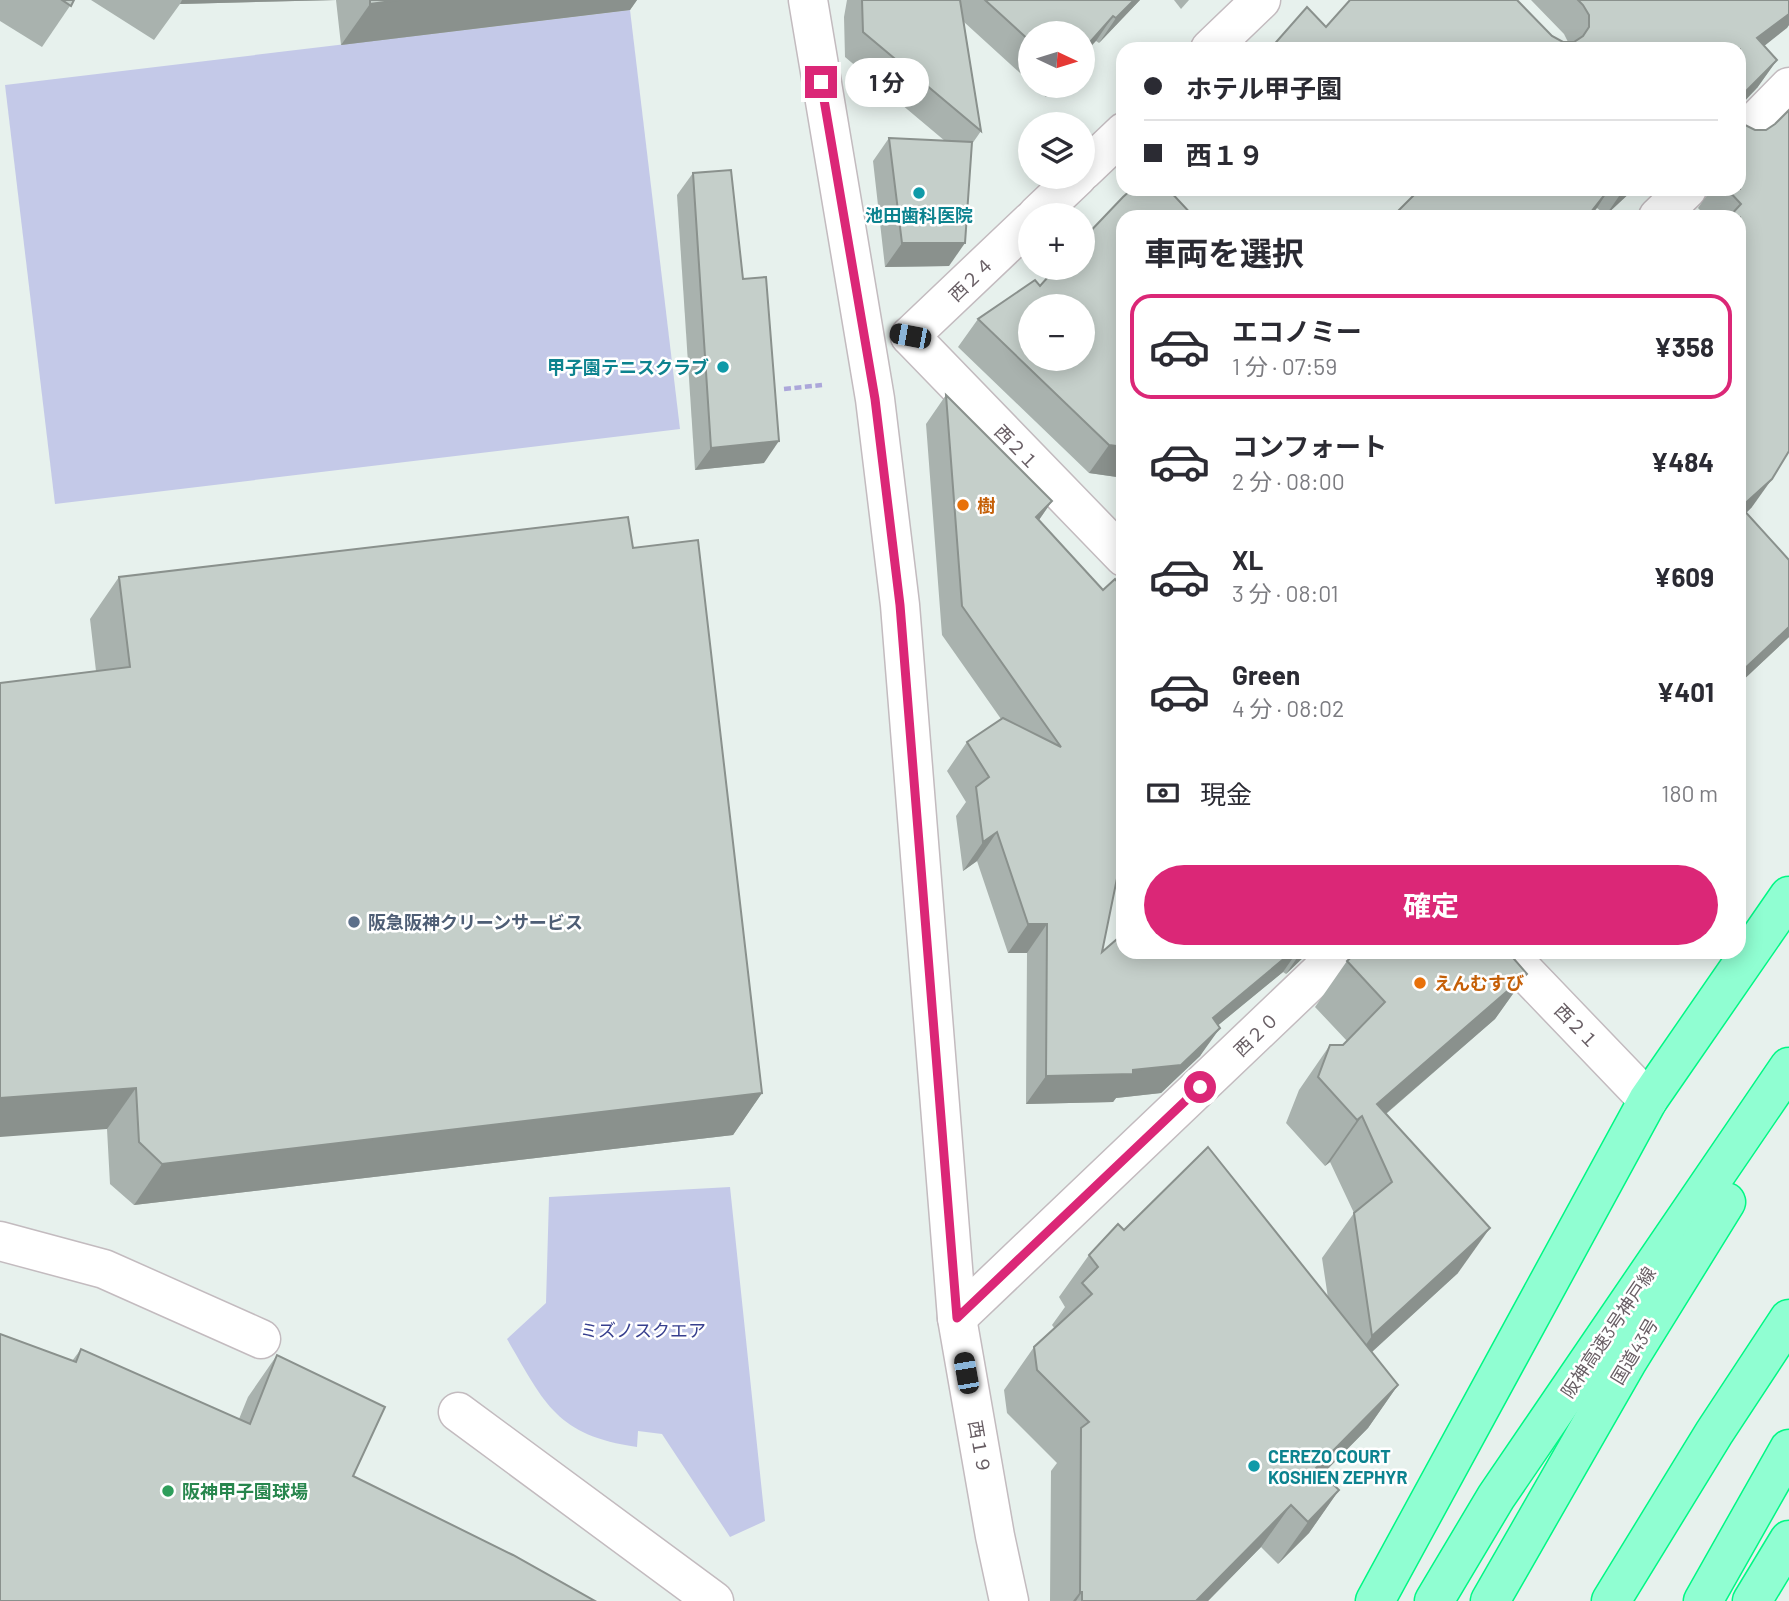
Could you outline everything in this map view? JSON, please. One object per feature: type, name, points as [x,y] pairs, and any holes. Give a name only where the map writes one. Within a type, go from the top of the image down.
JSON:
[{"type":"highway","points":[[1746,958],[1789,896]]},
{"type":"highway","points":[[1375,1601],[1648,1100],[1745,959]]},
{"type":"highway","name":"阪神高速3号神戸線","points":[[1434,1601],[1496,1497],[1789,1067]]},
{"type":"highway","name":"国道43号","points":[[1490,1601],[1627,1363],[1723,1207],[1789,1108]]},
{"type":"highway","points":[[1611,1601],[1714,1433],[1789,1320]]},
{"type":"highway","points":[[1703,1601],[1789,1449]]},
{"type":"highway","points":[[1752,1601],[1789,1540]]},
{"type":"street","name":"西１９","points":[[808,0],[875,399],[900,605],[957,1318],[1009,1601]]},
{"type":"street","points":[[1217,42],[1261,0]]},
{"type":"street","points":[[1746,130],[1789,87]]},
{"type":"street","points":[[1095,160],[1116,140]]},
{"type":"street","points":[[1050,203],[1064,189]]},
{"type":"street","name":"西２４","points":[[910,336],[1018,233]]},
{"type":"street","points":[[862,327],[910,336]]},
{"type":"street","name":"西２１","points":[[910,336],[1116,549]]},
{"type":"street","name":"西２０","points":[[957,1318],[1334,959]]},
{"type":"street","name":"西２１","points":[[1513,959],[1648,1100]]},
{"type":"street","points":[[0,1241],[104,1269],[261,1339]]},
{"type":"street","points":[[458,1412],[714,1601]]},
{"type":"path","points":[[784,389],[827,385]]},
{"type":"green space","points":[[630,10],[680,429],[55,504],[5,85]]},
{"type":"green space","name":"ミズノスクエア","points":[[730,1187],[765,1521],[730,1537],[662,1434],[638,1431],[637,1447],[610,1442],[570,1425],[543,1399],[507,1339],[546,1303],[549,1197]]},
{"type":"building","points":[[62,0],[74,0],[71,6]]},
{"type":"building","points":[[370,0],[399,0],[370,4]]},
{"type":"building","points":[[862,0],[960,0],[981,131],[863,32]]},
{"type":"building","points":[[985,0],[1134,0],[1116,18],[1113,16],[1096,35],[1096,21],[1018,21],[1018,30]]},
{"type":"building","points":[[1350,0],[1517,0],[1552,36],[1563,42],[1276,42],[1307,7],[1326,27]]},
{"type":"building","points":[[1578,0],[1789,0],[1789,14],[1757,38],[1777,60],[1746,91],[1746,42],[1574,42],[1583,36],[1589,27],[1589,15]]},
{"type":"building","points":[[1789,110],[1789,451],[1772,479],[1746,502],[1746,210],[1735,210],[1741,204],[1734,196],[1746,196],[1746,126],[1755,130],[1766,130]]},
{"type":"building","name":"池田歯科医院","points":[[889,138],[972,142],[965,243],[902,243]]},
{"type":"building","points":[[731,170],[743,279],[766,277],[779,441],[711,448],[693,173]]},
{"type":"building","points":[[1124,196],[1174,196],[1188,210],[1116,210],[1116,446],[1109,445],[1032,371],[1095,371],[1095,294],[1018,294],[1018,357],[978,319],[1035,280],[1040,286],[1045,280],[1095,280],[1095,226]]},
{"type":"building","points":[[1413,196],[1604,196],[1592,210],[1399,210]]},
{"type":"building","points":[[946,395],[1052,501],[1036,517],[1103,590],[1116,580],[1116,883],[1102,952],[1116,940],[1116,959],[1284,959],[1213,1018],[1220,1028],[1181,1065],[1133,1070],[1133,1074],[1046,1076],[1047,924],[1028,924],[997,832],[983,842],[976,787],[989,777],[967,742],[1003,718],[1061,747],[962,606]]},
{"type":"building","points":[[1746,513],[1789,560],[1789,627],[1746,667]]},
{"type":"building","name":"阪急阪神クリーンサービス","points":[[628,517],[633,548],[698,540],[762,1093],[162,1164],[139,1142],[136,1088],[0,1098],[0,683],[130,667],[119,577]]},
{"type":"building","points":[[1514,959],[1527,974],[1377,1104],[1490,1228],[1372,1336],[1354,1213],[1392,1182],[1362,1116],[1357,1120],[1318,1077],[1330,1045],[1343,1045],[1385,1002],[1347,961]]},
{"type":"building","points":[[1208,1147],[1398,1385],[1316,1468],[1339,1490],[1308,1522],[1291,1505],[1196,1601],[1082,1601],[1081,1428],[1089,1422],[1037,1370],[1034,1347],[1092,1294],[1082,1283],[1098,1267],[1089,1255],[1118,1224],[1124,1230]]},
{"type":"building","name":"阪神甲子園球場","points":[[0,1334],[76,1362],[81,1349],[250,1424],[277,1355],[385,1407],[353,1476],[513,1555],[595,1601],[0,1601]]},
{"type":"place","name":"池田歯科医院","points":[[919,193]]},
{"type":"place","name":"甲子園テニスクラブ","points":[[723,367]]},
{"type":"place","name":"樹","points":[[963,505]]},
{"type":"place","name":"阪急阪神クリーンサービス","points":[[354,922]]},
{"type":"place","name":"えんむすび","points":[[1420,983]]},
{"type":"place","name":"CEREZO COURT KOSHIEN ZEPHYR","points":[[1254,1466]]},
{"type":"place","name":"阪神甲子園球場","points":[[168,1491]]},
{"type":"route","points":[[821,82],[875,399],[900,605],[957,1318],[1200,1087]]}]
